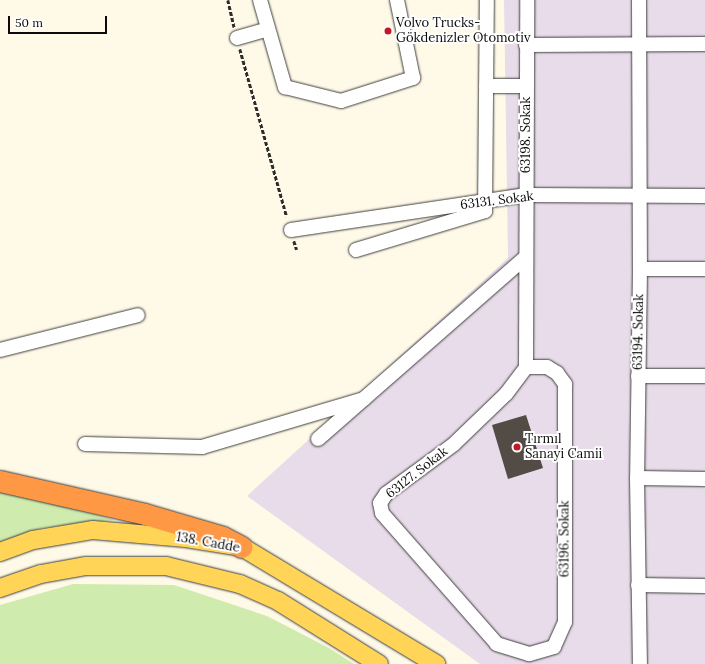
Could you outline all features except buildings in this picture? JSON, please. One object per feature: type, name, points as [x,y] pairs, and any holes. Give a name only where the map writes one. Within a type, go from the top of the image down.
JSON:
[{"type":"highway","points":[[0,481],[145,514],[222,537],[242,547]]},
{"type":"main road","name":"138. Cadde","points":[[0,552],[33,540],[93,530],[186,538],[242,547],[436,664]]},
{"type":"main road","points":[[0,588],[41,574],[86,566],[166,566],[240,584],[278,601],[379,664]]},
{"type":"street","points":[[260,0],[285,87],[341,101],[413,78],[397,0]]},
{"type":"street","points":[[356,250],[485,211],[487,0]]},
{"type":"street","name":"63198. Sokak","points":[[526,366],[526,45],[528,0]]},
{"type":"street","name":"63194. Sokak","points":[[638,0],[640,268],[637,478],[640,664]]},
{"type":"street","points":[[237,38],[268,28]]},
{"type":"street","points":[[526,45],[705,44]]},
{"type":"street","points":[[486,86],[526,86]]},
{"type":"street","name":"63131. Sokak","points":[[291,230],[526,195],[705,196]]},
{"type":"street","points":[[318,439],[526,257]]},
{"type":"street","points":[[640,268],[705,269]]},
{"type":"street","points":[[0,350],[138,315]]},
{"type":"street","name":"63196. Sokak","points":[[478,620],[497,644],[529,654],[554,647],[565,622],[565,384],[557,373],[547,367],[526,366]]},
{"type":"street","name":"63127. Sokak","points":[[478,620],[382,513],[380,503],[386,494],[454,444],[506,394],[526,366]]},
{"type":"street","points":[[638,376],[705,376]]},
{"type":"street","points":[[85,444],[202,448],[364,399]]},
{"type":"street","points":[[637,478],[705,478]]},
{"type":"street","points":[[638,585],[705,586]]},
{"type":"path","points":[[228,0],[237,38],[297,250]]},
{"type":"shaded area","points":[[504,0],[705,0],[705,664],[480,664],[247,496],[508,258]]},
{"type":"green space","points":[[0,492],[62,504],[114,520],[42,528],[0,543]]},
{"type":"green space","points":[[73,584],[174,585],[267,616],[329,648],[354,664],[0,664],[0,605]]},
{"type":"place","name":"Volvo Trucks- Gökdenizler Otomotiv","points":[[388,31]]},
{"type":"place","name":"Tırmıl Sanayi Camii","points":[[517,447]]}]
